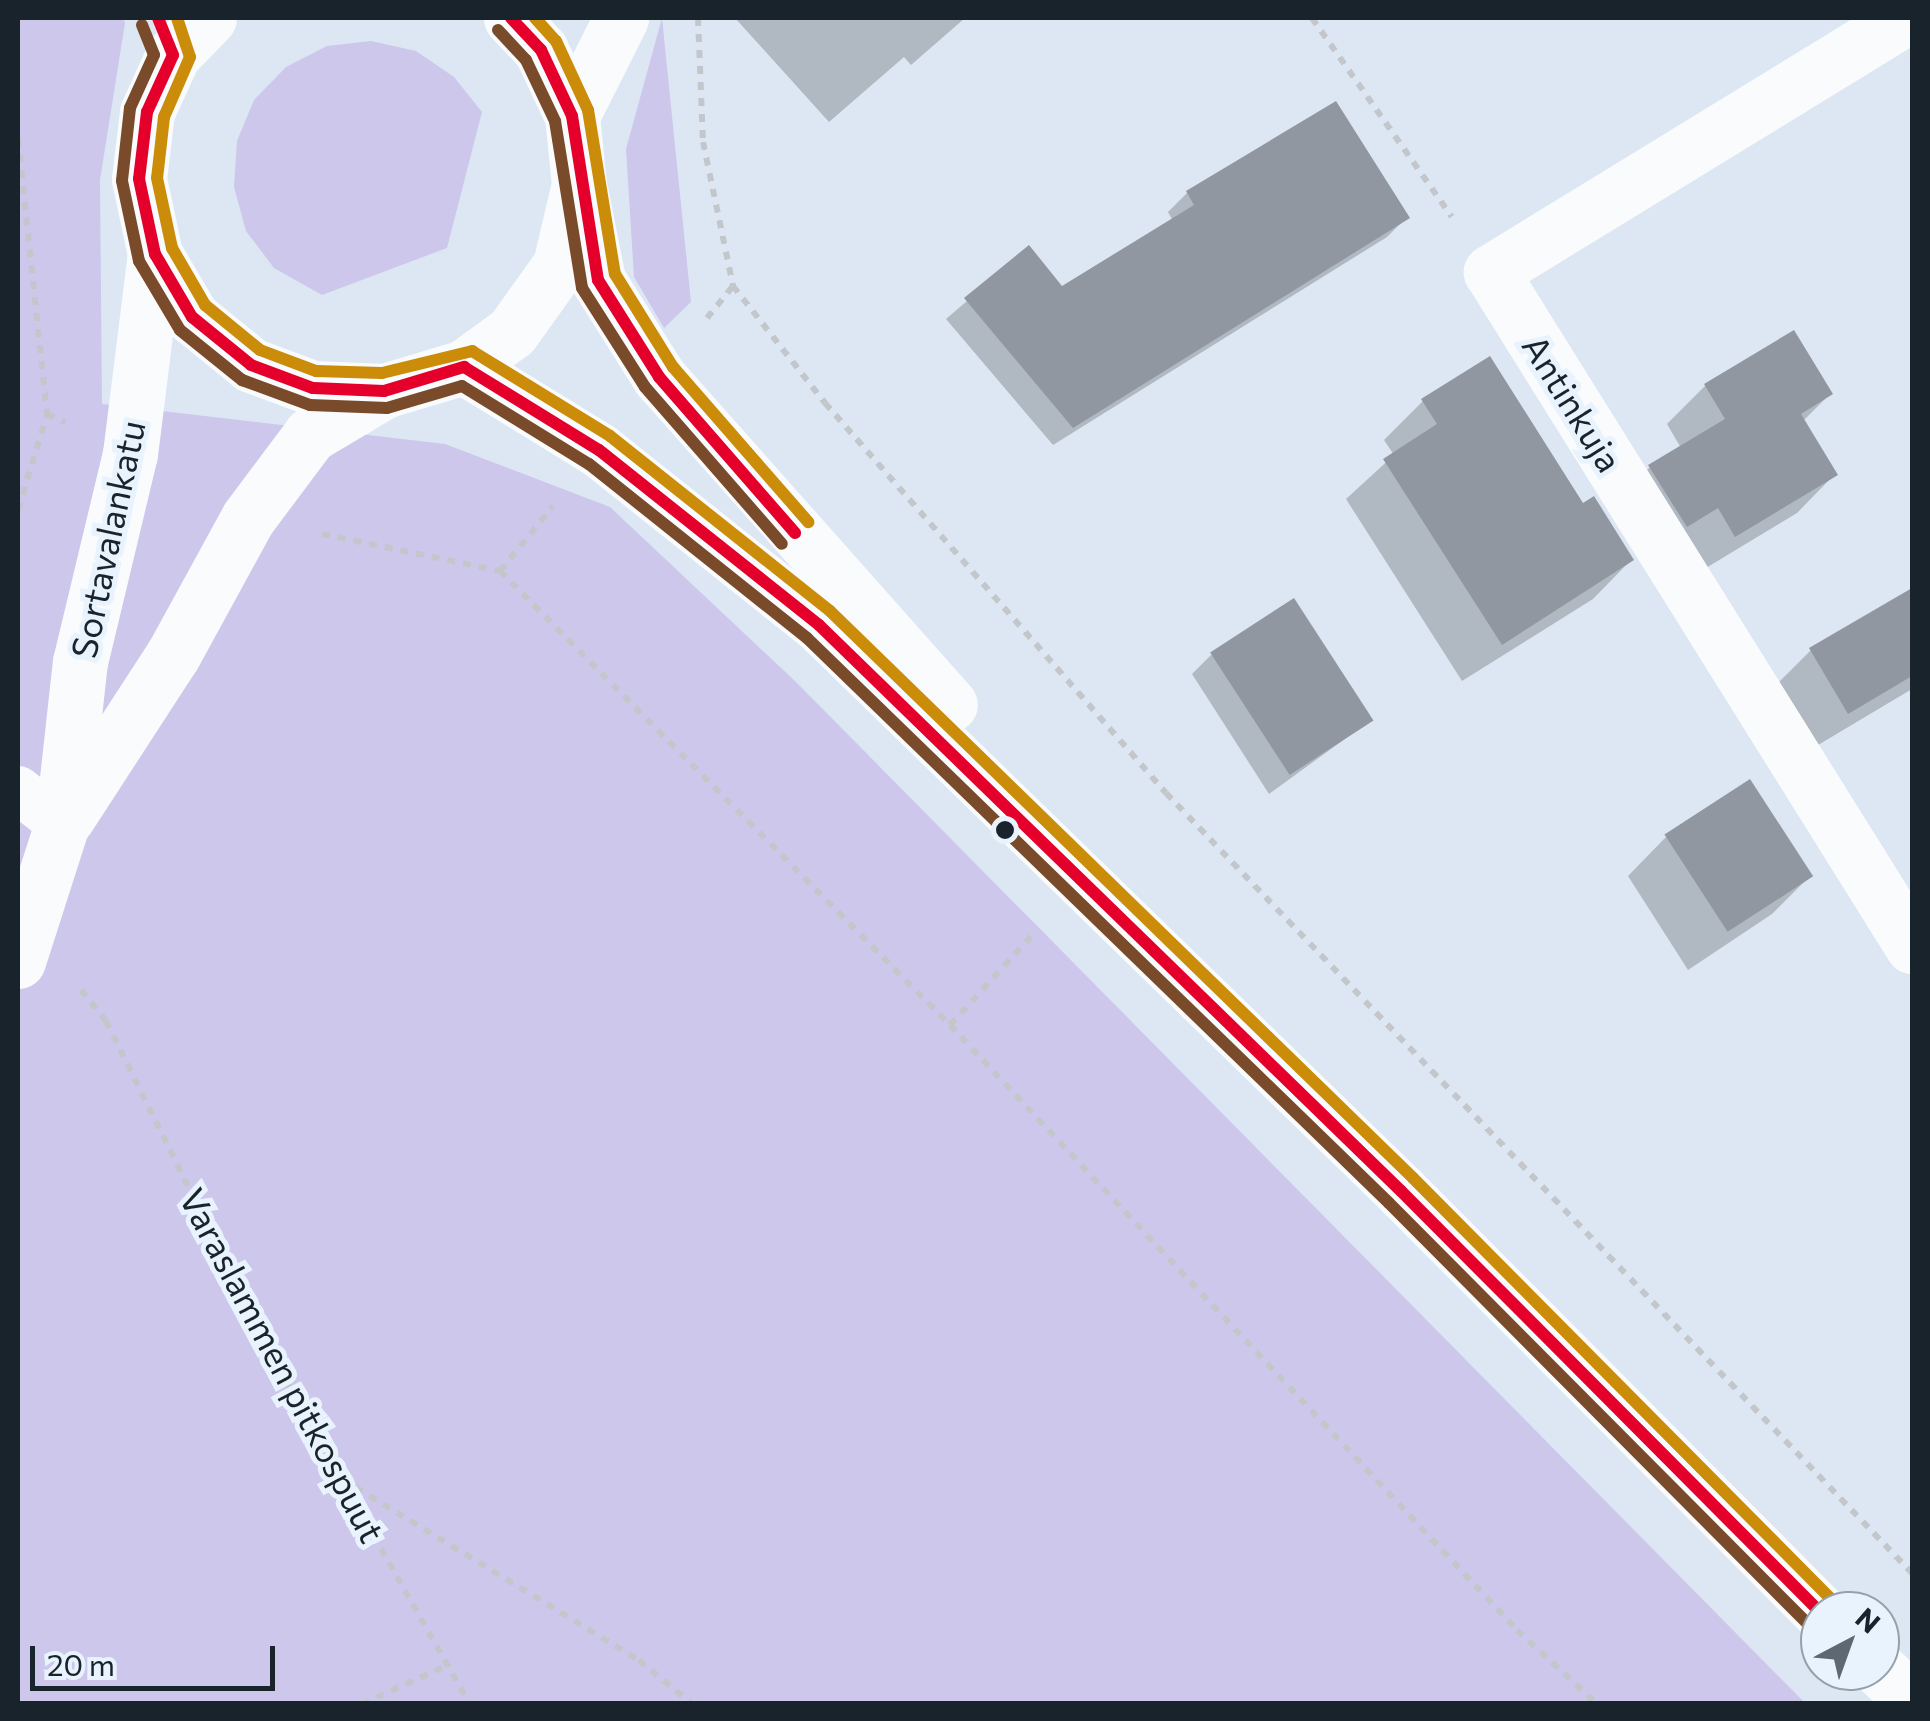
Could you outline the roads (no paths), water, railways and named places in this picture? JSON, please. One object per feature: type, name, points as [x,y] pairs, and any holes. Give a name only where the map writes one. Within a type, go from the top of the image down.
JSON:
[{"type":"main road","points":[[511,18],[541,50],[572,116],[579,184],[598,280],[660,377],[849,596],[1401,1191]]},
{"type":"main road","points":[[572,116],[620,18]]},
{"type":"main road","name":"Antinkuja","points":[[1905,18],[1491,272],[1912,946]]},
{"type":"main road","points":[[180,30],[147,112],[139,179],[155,254],[192,317],[251,365],[312,388],[384,390],[464,367],[512,332],[560,265],[579,184]]},
{"type":"main road","name":"Sortavalankatu","points":[[18,961],[62,824],[80,662],[130,454],[155,254]]},
{"type":"main road","points":[[464,367],[599,450],[819,626],[1401,1191],[1800,1592]]},
{"type":"main road","name":"Sortavalankatu","points":[[62,824],[173,655],[248,518],[310,434],[384,390]]},
{"type":"lane","points":[[18,790],[62,824]]}]
